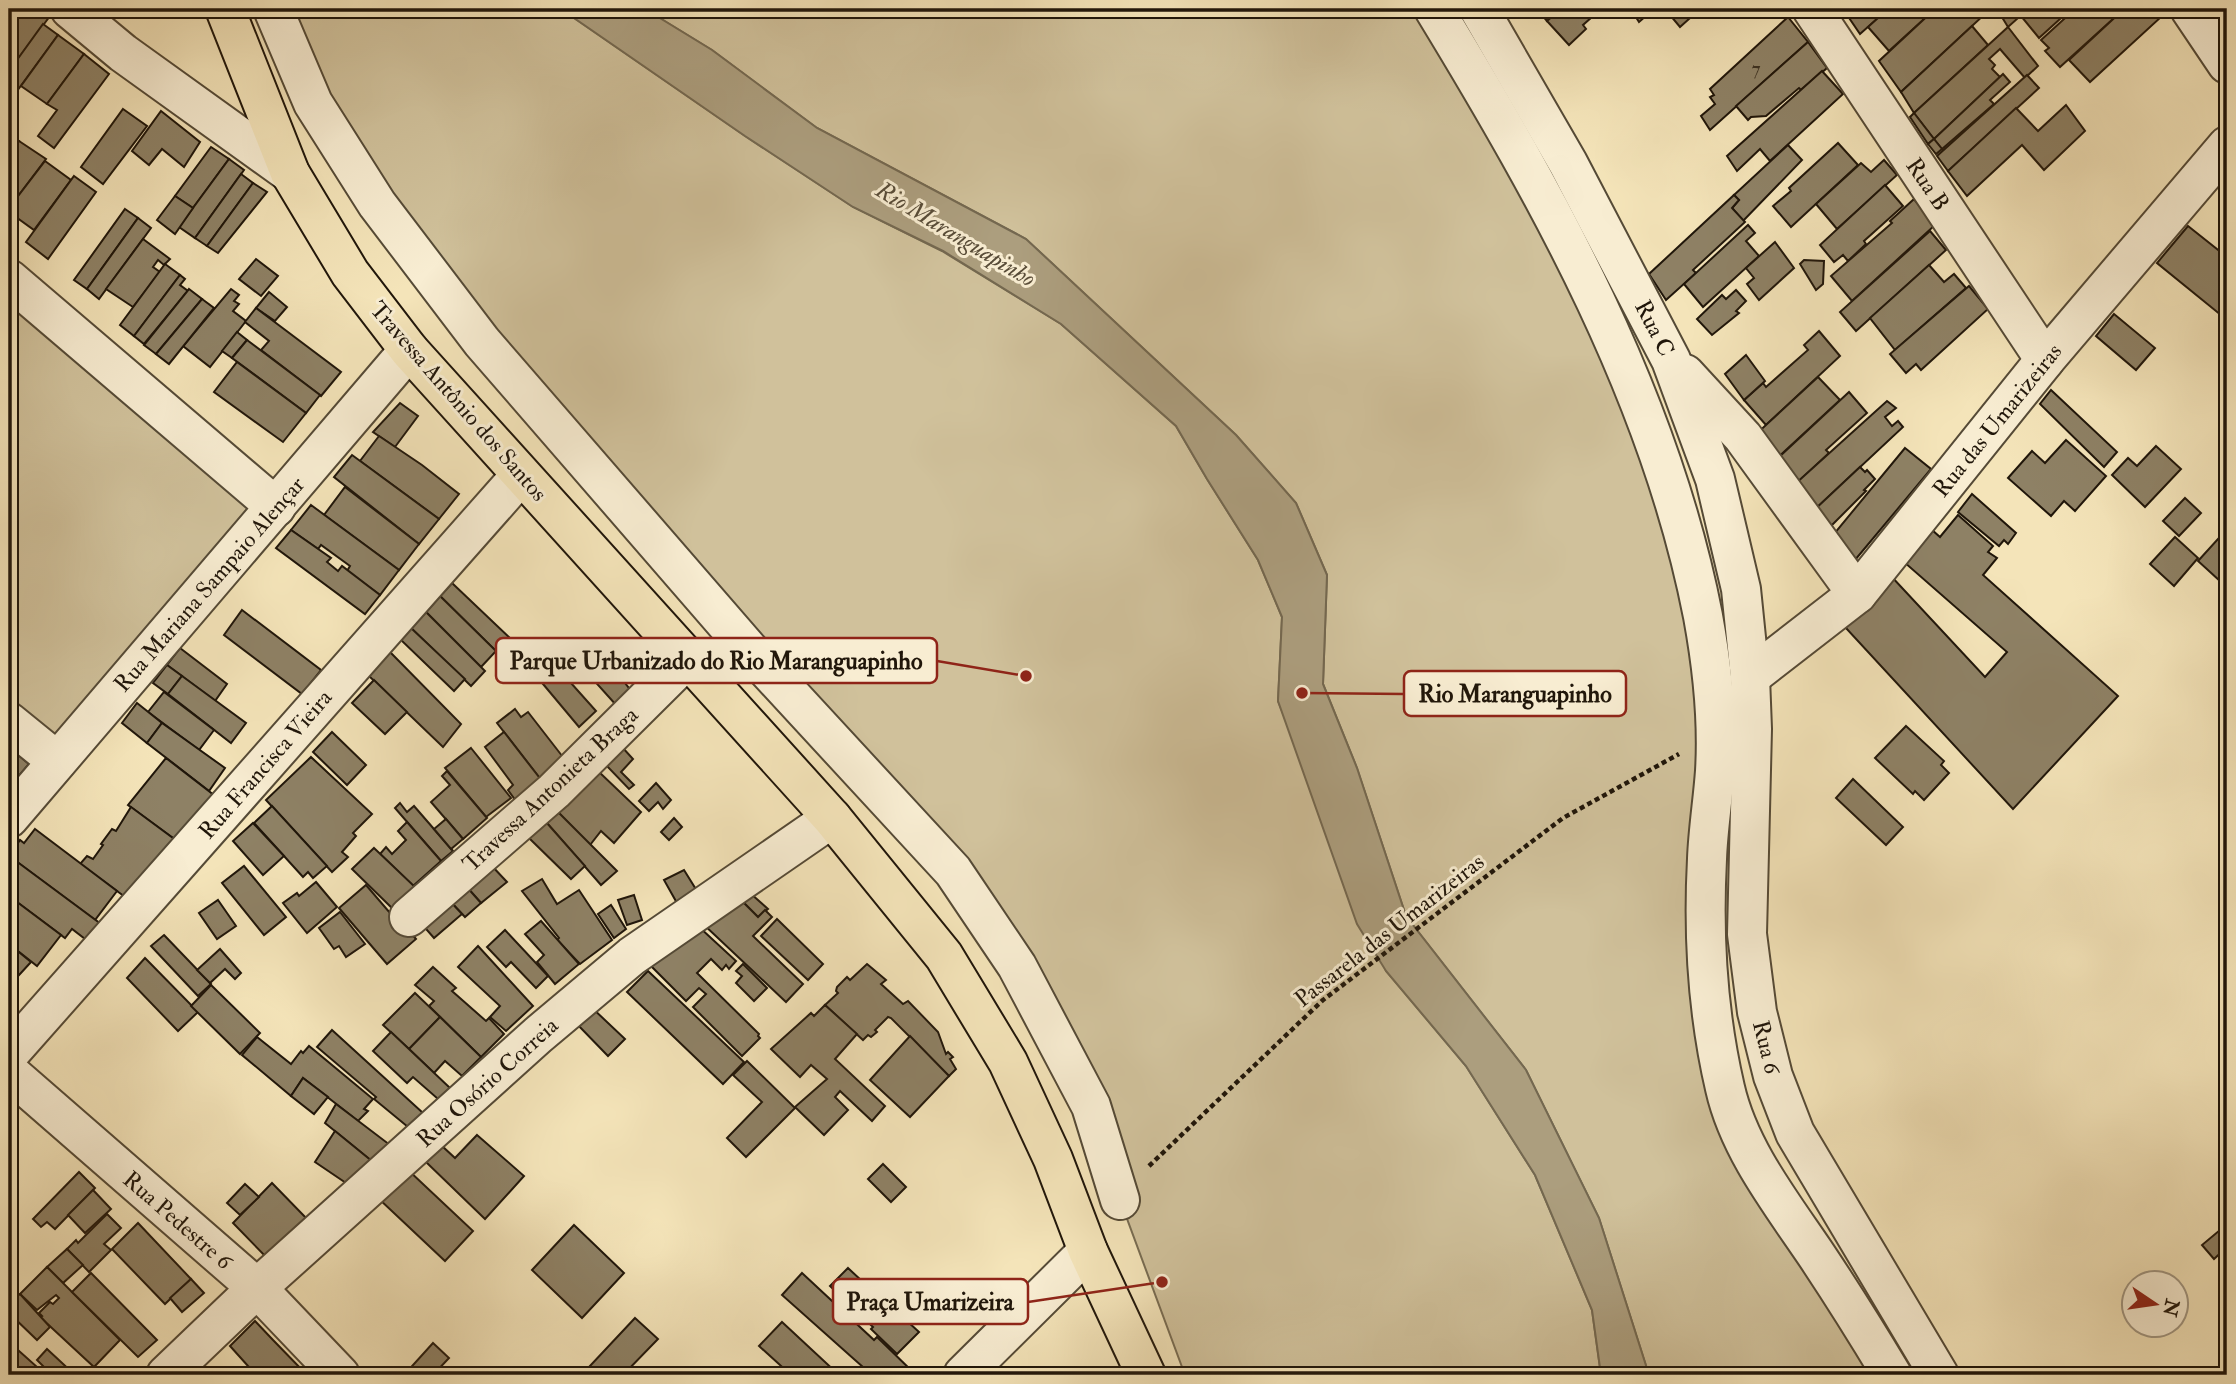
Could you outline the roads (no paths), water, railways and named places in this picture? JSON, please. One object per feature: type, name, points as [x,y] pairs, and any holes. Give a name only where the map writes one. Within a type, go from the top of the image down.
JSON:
[{"type":"main road","points":[[225,9],[290,173]]},
{"type":"main road","name":"Travessa Antônio dos Santos","points":[[290,173],[350,273],[409,350],[832,818],[944,956],[1008,1062],[1053,1159],[1088,1251],[1146,1375]]},
{"type":"street","name":"Travessa Antônio dos Santos","points":[[70,9],[123,53],[290,173]]},
{"type":"street","points":[[273,9],[313,103],[377,204],[482,342],[749,650],[953,871],[1017,967],[1091,1107],[1119,1198]]},
{"type":"street","points":[[1434,9],[1479,82],[1571,248],[1618,346],[1664,474],[1688,552],[1703,618],[1712,689],[1715,767],[1707,861],[1707,942],[1712,1011],[1725,1091],[1754,1160],[1841,1291],[1892,1375]]},
{"type":"street","name":"Rua C","points":[[1480,9],[1568,163],[1671,359],[1715,478],[1741,589],[1751,677]]},
{"type":"street","name":"Rua B","points":[[1812,9],[2045,360]]},
{"type":"street","points":[[2190,9],[2227,64]]},
{"type":"street","name":"Rua das Umarizeiras","points":[[1751,677],[1857,594],[2045,360],[2227,146]]},
{"type":"street","points":[[9,279],[276,506]]},
{"type":"street","name":"Rua Mariana Sampaio Alençar","points":[[9,818],[409,350]]},
{"type":"street","points":[[1671,359],[1743,437],[1857,594]]},
{"type":"street","name":"Rua Francisca Vieira","points":[[9,1054],[520,475]]},
{"type":"street","name":"Travessa Antonieta Braga","points":[[409,917],[554,791],[688,658]]},
{"type":"street","name":"Rua 6","points":[[1751,677],[1747,934],[1757,1012],[1773,1076],[1795,1133],[1939,1375]]},
{"type":"street","points":[[9,722],[57,761]]},
{"type":"street","name":"Rua Osório Correia","points":[[166,1375],[257,1288],[538,1035],[632,956],[832,818]]},
{"type":"street","name":"Rua Pedestre 6","points":[[9,1072],[257,1288],[340,1375]]},
{"type":"street","points":[[963,1375],[1088,1251]]},
{"type":"water","name":"Rio Maranguapinho","points":[[561,9],[645,9],[712,50],[817,128],[1026,239],[1236,435],[1296,503],[1327,575],[1323,684],[1357,768],[1406,916],[1526,1070],[1599,1218],[1649,1375],[1601,1375],[1592,1310],[1535,1175],[1466,1066],[1386,971],[1357,924],[1278,701],[1282,617],[1258,560],[1176,426],[1061,324],[943,251],[853,207]]},
{"type":"place","name":"Parque Urbanizado do Rio Maranguapinho","points":[[1026,676]]},
{"type":"place","name":"Rio Maranguapinho","points":[[1302,693]]},
{"type":"place","name":"Praça Umarizeira","points":[[1162,1282]]}]
